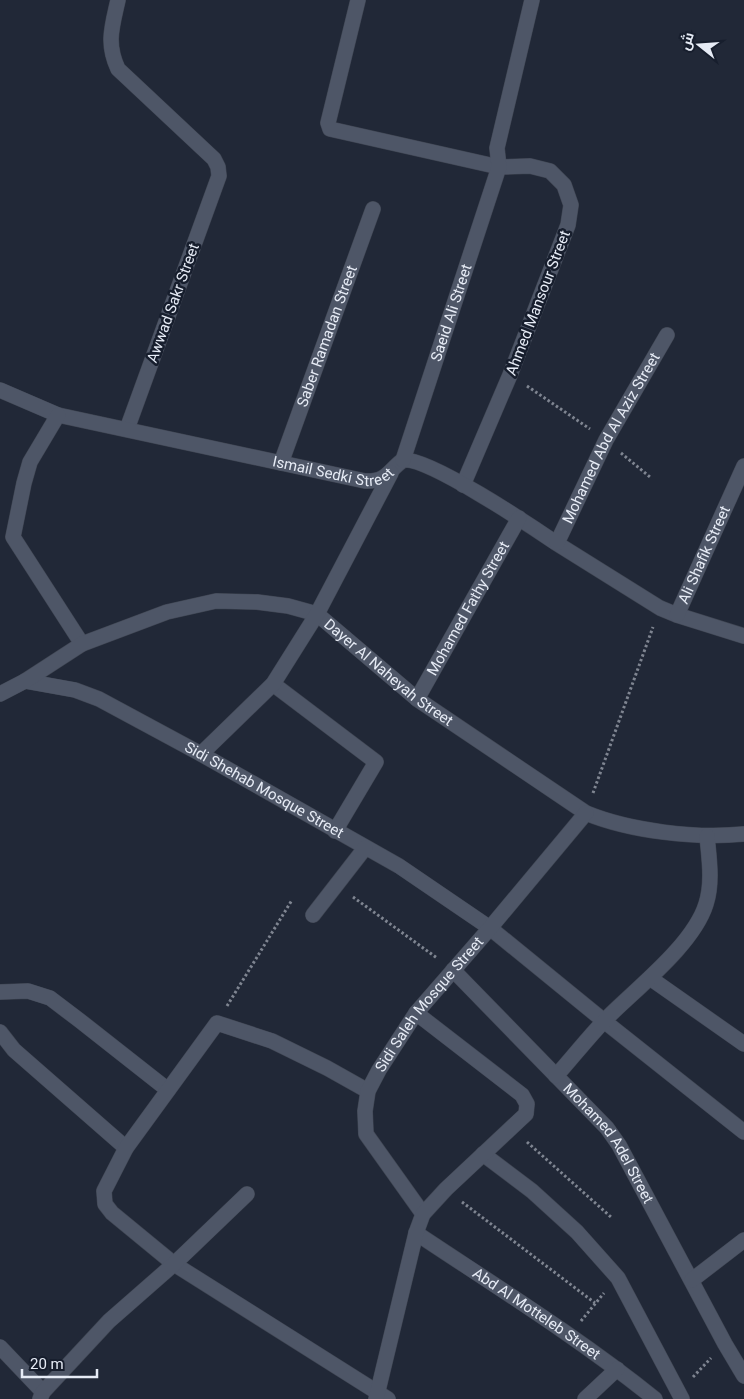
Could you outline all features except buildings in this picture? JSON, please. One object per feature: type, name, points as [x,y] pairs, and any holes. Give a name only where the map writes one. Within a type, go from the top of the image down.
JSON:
[{"type":"street","name":"Awwad Sakr Street","points":[[118,0],[110,44],[112,57],[118,69],[214,159],[218,167],[219,176],[127,429]]},
{"type":"street","points":[[358,0],[328,123],[330,129],[499,167]]},
{"type":"street","name":"Saeid Ali Street","points":[[403,460],[499,167],[497,148],[532,0]]},
{"type":"street","name":"Ahmed Mansour Street","points":[[463,485],[510,375],[568,225],[571,205],[564,185],[550,171],[530,166],[499,167]]},
{"type":"street","name":"Saber Ramadan Street","points":[[281,463],[373,208]]},
{"type":"street","name":"Mohamed Abd Al Aziz Street","points":[[556,543],[606,440],[667,335]]},
{"type":"street","name":"Ismail Sedki Street","points":[[0,390],[58,415],[364,482],[375,482],[391,473],[396,465],[403,460],[416,460],[519,518],[660,608],[744,636]]},
{"type":"street","points":[[58,415],[30,462],[13,537],[82,644]]},
{"type":"street","name":"Ali Shafik Street","points":[[678,615],[744,466]]},
{"type":"street","points":[[201,754],[274,684],[317,614],[391,473]]},
{"type":"street","name":"Mohamed Fathy Street","points":[[417,699],[519,518]]},
{"type":"street","name":"Dayer Al Naheyah Street","points":[[0,694],[25,681],[82,644],[167,612],[216,601],[288,606],[317,614],[417,699],[586,812],[605,820],[657,830],[706,836],[744,834]]},
{"type":"street","name":"Sidi Shehab Mosque Street","points":[[25,681],[88,694],[201,754],[399,866],[490,928],[744,1132]]},
{"type":"street","points":[[274,684],[376,762],[336,831]]},
{"type":"street","name":"Sidi Saleh Mosque Street","points":[[423,1214],[366,1134],[365,1111],[368,1091],[379,1070],[416,1013],[490,928],[586,812]]},
{"type":"street","points":[[556,1076],[604,1021],[650,978],[689,936],[700,920],[707,903],[710,870],[706,836]]},
{"type":"street","points":[[313,915],[365,848]]},
{"type":"street","name":"Mohamed Adel Street","points":[[453,970],[607,1128],[619,1145],[744,1376]]},
{"type":"street","points":[[650,978],[744,1044]]},
{"type":"street","points":[[0,992],[28,991],[50,998],[168,1090]]},
{"type":"street","points":[[368,1091],[272,1041],[216,1023],[126,1148],[104,1191],[105,1204],[112,1213],[174,1264],[381,1397],[416,1232],[423,1214],[446,1189],[526,1114],[527,1104],[522,1095],[416,1013]]},
{"type":"street","points":[[0,1032],[14,1050],[126,1148]]},
{"type":"street","points":[[483,1154],[545,1203],[577,1232],[618,1278],[680,1396]]},
{"type":"street","points":[[0,1347],[42,1395],[109,1321],[174,1264],[247,1194]]},
{"type":"street","name":"Abd Al Motteleb Street","points":[[416,1232],[569,1335],[655,1399]]},
{"type":"street","points":[[692,1280],[744,1240]]},
{"type":"street","points":[[585,1399],[617,1369]]},
{"type":"path","points":[[510,375],[606,440],[650,477]]},
{"type":"path","points":[[586,812],[660,608]]},
{"type":"path","points":[[336,885],[453,970]]},
{"type":"path","points":[[216,1023],[292,900]]},
{"type":"path","points":[[511,1128],[612,1218]]},
{"type":"path","points":[[446,1189],[595,1303]]},
{"type":"path","points":[[569,1335],[618,1278]]},
{"type":"path","points":[[680,1396],[725,1344]]}]
